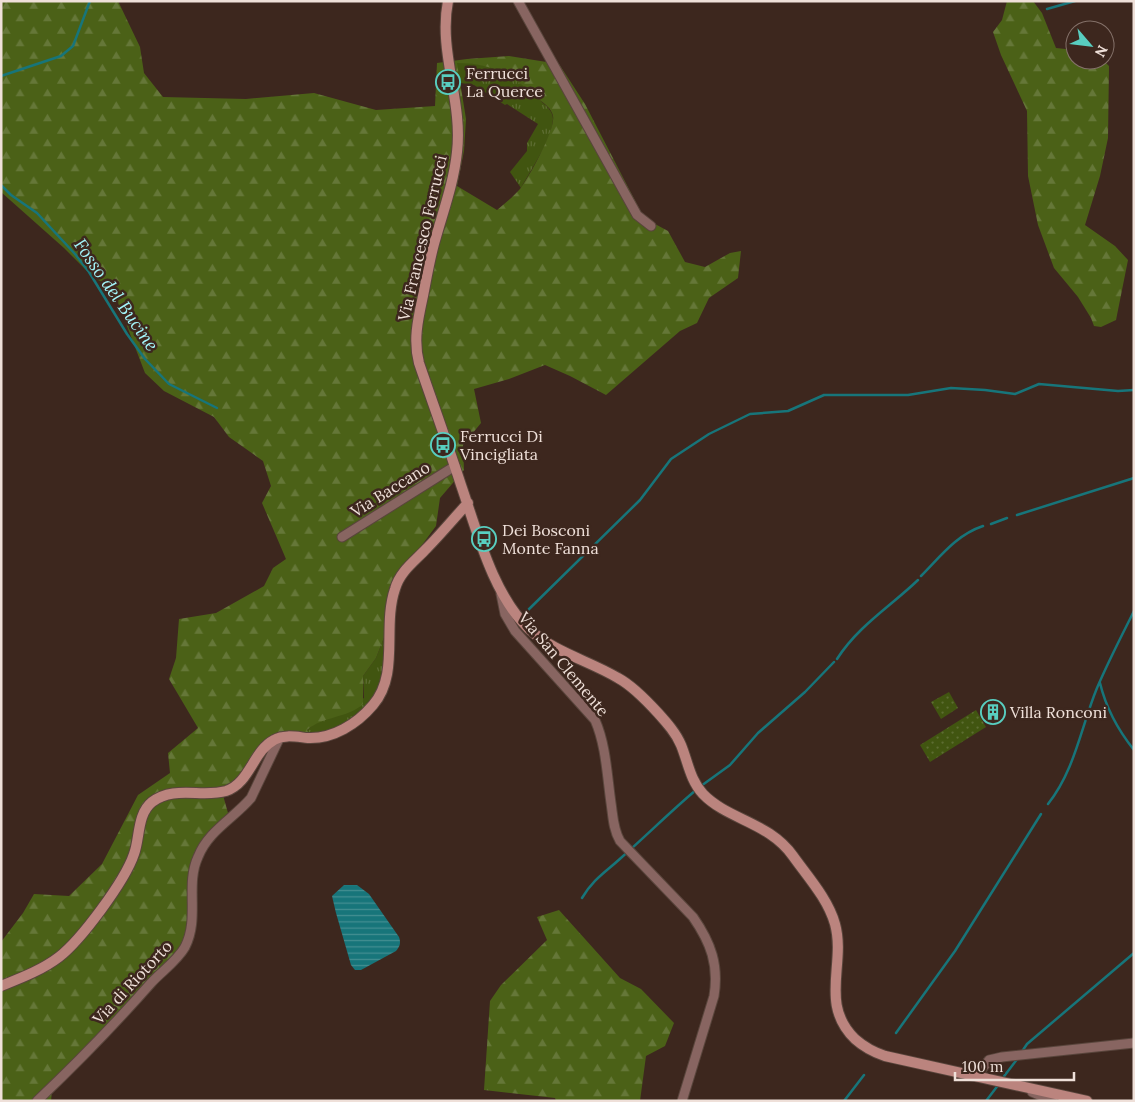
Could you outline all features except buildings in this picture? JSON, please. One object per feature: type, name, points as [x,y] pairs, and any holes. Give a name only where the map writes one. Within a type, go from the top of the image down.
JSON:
[{"type":"main road","name":"Via Francesco Ferrucci","points":[[448,1],[446,35],[449,65],[457,106],[458,152],[452,182],[433,248],[417,326],[416,347],[419,364],[501,594],[521,621],[542,640],[560,651],[616,676],[626,683],[668,723],[680,742],[690,774],[698,788],[718,806],[764,830],[784,845],[826,904],[836,931],[836,1008],[839,1017],[850,1034],[875,1053],[977,1075]]},
{"type":"main road","points":[[1,986],[57,958],[79,938],[129,867],[137,845],[142,819],[152,802],[180,792],[216,792],[232,788],[240,782],[268,744],[280,737],[314,738],[331,734],[354,722],[373,705],[383,691],[387,680],[388,621],[394,590],[398,581],[406,569],[468,503]]},
{"type":"main road","points":[[977,1075],[1088,1101]]},
{"type":"street","points":[[518,1],[637,215],[651,226]]},
{"type":"street","name":"Via Baccano","points":[[342,537],[455,466]]},
{"type":"street","name":"Via San Clemente","points":[[501,594],[505,614],[515,631],[595,720],[600,731],[603,747],[616,835],[628,851],[693,917],[703,931],[713,955],[717,979],[714,996],[682,1101]]},
{"type":"street","name":"Via di Riotorto","points":[[37,1101],[110,1030],[156,978],[178,957],[188,940],[193,917],[194,868],[197,858],[212,834],[251,798],[280,737]]},
{"type":"street","points":[[977,1075],[989,1060],[1020,1054],[1134,1043]]},
{"type":"street","points":[[1016,1084],[1054,1101]]},
{"type":"green space","points":[[1,1],[118,1],[140,47],[144,73],[163,97],[246,99],[314,93],[376,110],[435,106],[437,63],[509,56],[559,64],[585,104],[644,218],[668,231],[685,262],[705,267],[730,253],[741,251],[738,278],[709,298],[697,323],[680,331],[606,395],[545,365],[509,379],[474,389],[481,423],[463,445],[464,470],[440,498],[436,526],[397,579],[385,635],[376,658],[363,676],[363,704],[350,712],[313,725],[307,730],[309,734],[285,732],[235,781],[221,788],[228,813],[205,836],[193,856],[186,933],[179,949],[53,1081],[51,1101],[1,1101],[1,942],[23,913],[34,894],[69,896],[102,864],[138,795],[170,773],[168,753],[198,728],[169,679],[176,658],[179,619],[216,613],[264,586],[273,568],[286,559],[262,503],[271,486],[263,461],[229,437],[214,417],[164,391],[145,373],[112,287],[94,278],[64,248],[1,192]],"holes":[[[457,63],[491,68],[511,77],[545,104],[553,116],[553,122],[546,142],[529,174],[520,189],[497,210],[457,186],[464,151],[466,119]]]},
{"type":"green space","points":[[1007,1],[1033,1],[1042,13],[1056,48],[1065,49],[1065,70],[1109,70],[1108,138],[1100,176],[1085,225],[1115,246],[1128,260],[1116,320],[1101,327],[1094,326],[1078,297],[1054,268],[1038,225],[1028,176],[1027,111],[1001,55],[993,32],[1002,20]]},
{"type":"green space","points":[[456,62],[482,65],[503,72],[522,84],[552,114],[552,127],[549,136],[521,188],[510,172],[527,151],[527,143],[538,124],[474,85],[461,83]]},
{"type":"green space","points":[[385,635],[385,669],[377,696],[352,720],[325,732],[309,734],[307,730],[314,724],[364,698],[363,676],[376,658]]},
{"type":"green space","points":[[949,692],[958,708],[941,719],[931,702]]},
{"type":"green space","points":[[976,710],[986,727],[930,762],[920,745]]},
{"type":"green space","points":[[559,910],[620,978],[641,989],[674,1023],[665,1046],[646,1056],[640,1101],[556,1101],[555,1098],[484,1090],[490,1001],[501,985],[547,940],[537,917]]},
{"type":"water","points":[[344,885],[357,885],[369,894],[400,939],[400,944],[396,951],[361,970],[355,970],[351,965],[332,896]]},
{"type":"waterway","points":[[1,76],[61,56],[73,46],[90,1]]},
{"type":"waterway","points":[[1047,9],[1075,1]]},
{"type":"waterway","name":"Fosso del Bucine","points":[[1,185],[11,195],[37,213],[75,254],[89,272],[127,334],[145,359],[169,384],[217,408]]},
{"type":"waterway","points":[[523,615],[640,500],[671,459],[709,434],[750,414],[788,411],[824,395],[908,395],[951,388],[1015,394],[1039,384],[1118,391],[1134,390]]},
{"type":"waterway","points":[[1017,515],[1134,478]]},
{"type":"waterway","points":[[991,524],[1007,518]]},
{"type":"waterway","points":[[921,576],[957,541],[973,530],[983,526]]},
{"type":"waterway","points":[[837,659],[845,647],[865,626],[918,580]]},
{"type":"waterway","points":[[1048,804],[1065,777],[1097,688],[1134,611]]},
{"type":"waterway","points":[[701,786],[730,765],[758,733],[805,692],[834,662]]},
{"type":"waterway","points":[[1100,683],[1113,718],[1134,750]]},
{"type":"waterway","points":[[582,898],[600,876],[696,790]]},
{"type":"waterway","points":[[896,1033],[955,951],[1041,814]]},
{"type":"waterway","points":[[1021,1053],[1027,1044],[1134,953]]},
{"type":"waterway","points":[[1002,1079],[1018,1058]]},
{"type":"waterway","points":[[844,1101],[864,1075]]},
{"type":"waterway","points":[[986,1101],[999,1084]]},
{"type":"place","name":"Ferrucci La Querce","points":[[448,82]]},
{"type":"place","name":"Ferrucci Di Vincigliata","points":[[443,445]]},
{"type":"place","name":"Dei Bosconi Monte Fanna","points":[[484,539]]},
{"type":"place","name":"Villa Ronconi","points":[[993,712]]}]
